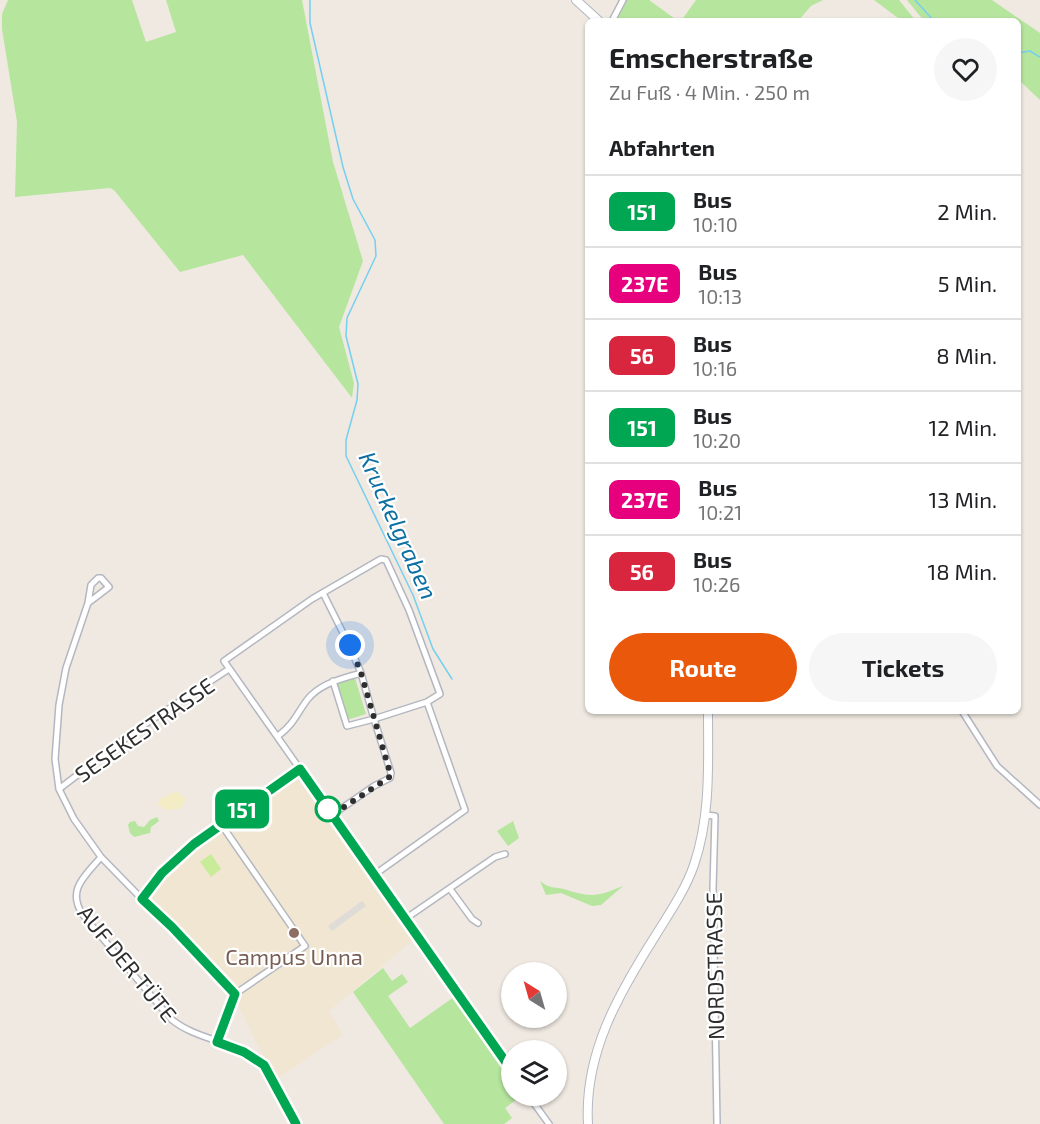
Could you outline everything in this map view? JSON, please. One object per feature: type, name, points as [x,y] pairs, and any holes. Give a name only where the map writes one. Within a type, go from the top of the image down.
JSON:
[{"type":"main road","points":[[576,0],[596,18]]},
{"type":"main road","points":[[588,1124],[589,1080],[600,1039],[612,1008],[680,894],[693,868],[700,846],[706,815],[708,714]]},
{"type":"street","points":[[614,18],[623,0]]},
{"type":"street","points":[[333,681],[347,726],[426,702],[440,694],[413,620],[386,560],[381,559],[323,593],[224,661],[501,1055]]},
{"type":"street","points":[[88,603],[109,587],[101,578],[92,583],[88,603],[66,668],[58,705],[55,759],[59,789],[74,819],[101,857],[172,927],[235,994]]},
{"type":"street","points":[[323,593],[350,645],[361,673],[391,776],[332,815]]},
{"type":"street","name":"SESEKESTRASSE","points":[[59,789],[135,731],[229,669]]},
{"type":"street","points":[[278,736],[290,727],[310,696],[333,681],[361,673]]},
{"type":"street","points":[[374,875],[465,810],[426,702]]},
{"type":"street","points":[[964,714],[997,766],[1040,805]]},
{"type":"street","points":[[142,899],[162,873],[194,844],[300,769]]},
{"type":"street","name":"NORDSTRASSE","points":[[706,815],[715,816],[713,888],[717,1124]]},
{"type":"street","points":[[217,1042],[235,994],[305,946],[221,824]]},
{"type":"street","points":[[405,919],[495,857],[505,854]]},
{"type":"street","name":"AUF DER TÜTE","points":[[101,857],[80,883],[76,892],[78,908],[171,1019],[190,1032],[244,1052],[264,1065],[296,1124]]},
{"type":"street","points":[[450,889],[472,919],[478,923]]},
{"type":"street","points":[[536,1106],[549,1124]]},
{"type":"shaded area","name":"Campus Unna","points":[[297,776],[412,941],[329,1011],[343,1035],[275,1080],[233,995],[149,894],[198,845]]},
{"type":"shaded area","points":[[362,901],[366,906],[332,931],[328,926]]},
{"type":"green space","points":[[8,0],[132,0],[146,42],[176,32],[166,0],[302,0],[333,162],[363,261],[339,327],[354,383],[352,398],[243,255],[180,272],[110,188],[15,197],[17,122],[2,29],[2,14]]},
{"type":"green space","points":[[626,0],[649,0],[674,18],[617,18]]},
{"type":"green space","points":[[696,0],[823,0],[811,6],[801,18],[683,18]]},
{"type":"green space","points":[[874,0],[899,0],[914,18],[898,18]]},
{"type":"green space","points":[[907,0],[992,0],[1018,18],[922,18]]},
{"type":"green space","points":[[1021,20],[1040,33],[1040,100],[1021,82]]},
{"type":"green space","points":[[355,678],[366,714],[347,720],[336,684]]},
{"type":"green space","points":[[157,817],[159,821],[151,827],[150,833],[134,837],[130,833],[128,825],[130,822],[135,821],[138,826],[144,827],[150,820]]},
{"type":"green space","points":[[513,821],[519,838],[508,846],[497,831]]},
{"type":"green space","points":[[211,854],[221,869],[211,877],[200,862]]},
{"type":"green space","points":[[540,881],[550,887],[590,895],[601,894],[623,886],[601,905],[592,906],[561,893],[546,895]]},
{"type":"green space","points":[[383,968],[392,981],[402,974],[408,982],[388,996],[410,1028],[454,997],[501,1064],[501,1106],[508,1106],[505,1108],[512,1118],[504,1124],[444,1124],[353,992]]},
{"type":"sand","points":[[177,791],[185,798],[184,804],[179,809],[166,810],[157,804],[160,799]]},
{"type":"waterway","name":"Kruckelgraben","points":[[310,0],[310,23],[343,167],[353,199],[375,240],[376,256],[347,318],[346,336],[358,384],[357,400],[346,440],[346,456],[413,595],[433,649],[452,679]]},
{"type":"waterway","points":[[915,0],[931,18]]},
{"type":"waterway","points":[[1021,52],[1030,51],[1040,57]]},
{"type":"bus line","name":"151","points":[[296,1124],[264,1065],[244,1052],[217,1042],[235,994],[172,927],[142,899],[162,873],[194,844],[300,769],[501,1055]]},
{"type":"place","name":"Campus Unna","points":[[294,933]]},
{"type":"route","points":[[328,809],[332,815],[391,776],[361,673],[350,645]]}]
